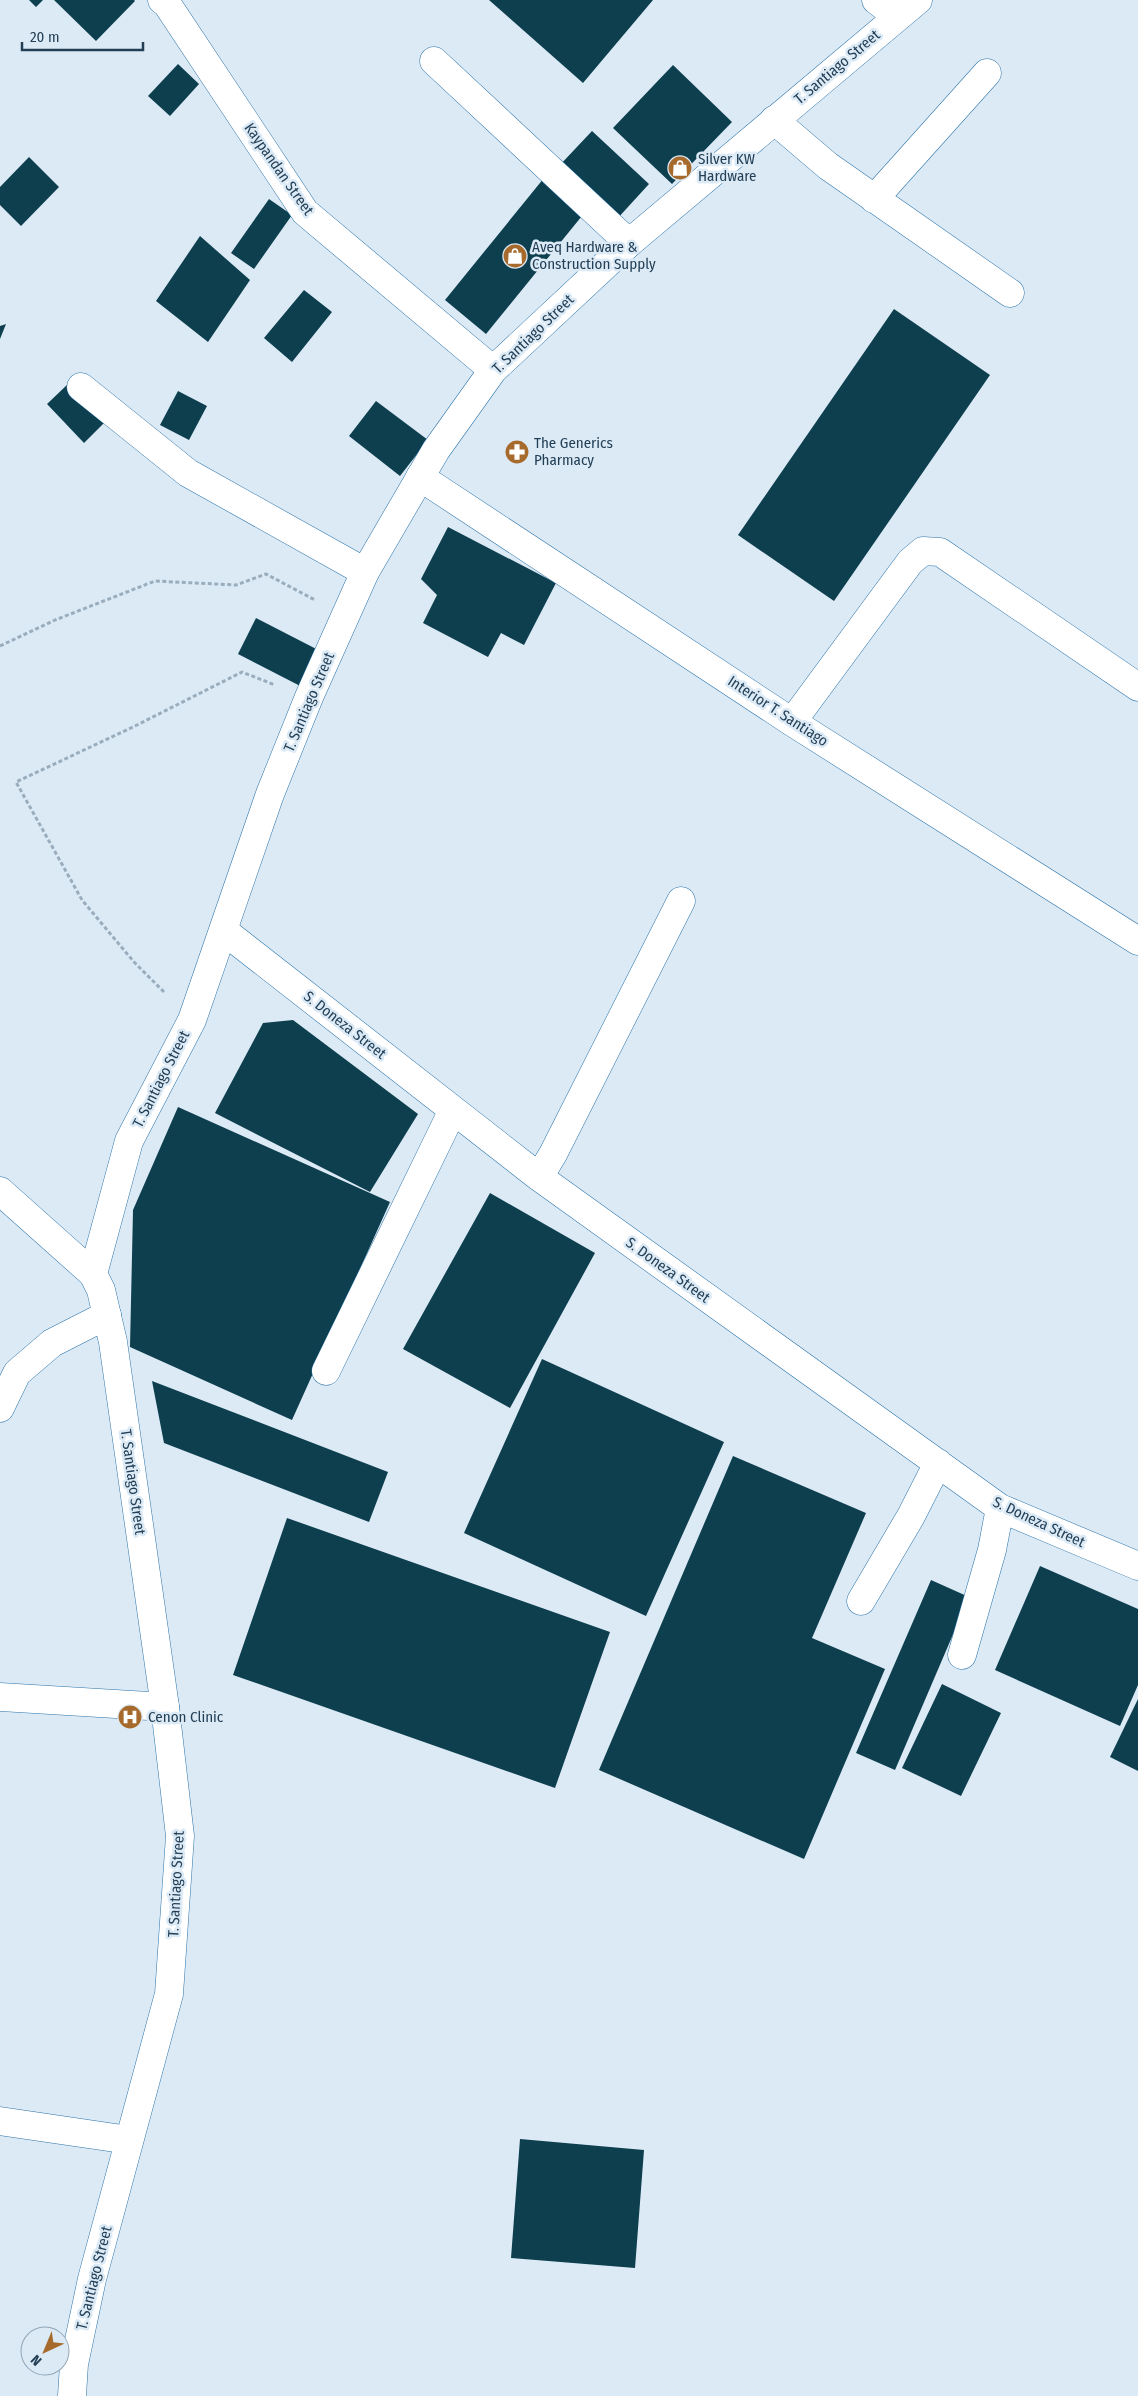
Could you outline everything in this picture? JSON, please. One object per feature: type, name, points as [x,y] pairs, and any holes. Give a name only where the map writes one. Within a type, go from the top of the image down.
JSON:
[{"type":"street","name":"Kaypandan Street","points":[[162,0],[167,4],[306,212],[493,370]]},
{"type":"street","name":"T. Santiago Street","points":[[72,2396],[74,2364],[92,2278],[169,1994],[180,1836],[165,1707],[113,1342],[101,1290],[93,1274],[129,1141],[192,1020],[270,794],[309,697],[347,616],[365,572],[436,450],[493,370],[629,243],[774,120],[897,5]]},
{"type":"street","points":[[434,61],[629,243]]},
{"type":"street","points":[[874,199],[987,73]]},
{"type":"street","points":[[774,120],[828,166],[1010,293]]},
{"type":"street","points":[[81,387],[188,473],[365,572]]},
{"type":"street","name":"Interior T. Santiago","points":[[420,477],[792,722],[1138,940]]},
{"type":"street","points":[[792,722],[910,562],[923,550],[940,552],[1138,687]]},
{"type":"street","points":[[539,1177],[553,1154],[681,901]]},
{"type":"street","name":"S. Doneza Street","points":[[224,931],[539,1177],[1000,1508],[1138,1566]]},
{"type":"street","points":[[326,1371],[453,1110]]},
{"type":"street","points":[[0,1191],[93,1274]]},
{"type":"street","points":[[0,1408],[17,1373],[52,1343],[107,1315]]},
{"type":"street","points":[[861,1601],[911,1516],[938,1463]]},
{"type":"street","points":[[962,1655],[992,1550],[1000,1508]]},
{"type":"street","points":[[0,1696],[165,1707]]},
{"type":"street","points":[[0,2121],[130,2140]]},
{"type":"path","points":[[0,646],[55,620],[155,581],[236,586],[266,574],[347,616]]},
{"type":"path","points":[[192,1020],[134,962],[82,900],[16,782],[133,727],[242,672],[309,697]]},
{"type":"building","points":[[29,0],[43,0],[36,7]]},
{"type":"building","points":[[54,0],[134,0],[135,1],[96,41]]},
{"type":"building","points":[[489,0],[653,0],[583,83]]},
{"type":"building","points":[[178,64],[199,84],[170,116],[148,96]]},
{"type":"building","points":[[673,65],[732,122],[672,184],[613,128]]},
{"type":"building","points":[[592,131],[649,184],[617,219],[559,166]]},
{"type":"building","points":[[29,157],[59,187],[21,226],[0,205],[0,187]]},
{"type":"building","name":"Aveq Hardware & Construction Supply","points":[[544,178],[586,211],[486,334],[445,300]]},
{"type":"building","points":[[269,199],[292,215],[254,269],[231,253]]},
{"type":"building","points":[[200,236],[250,280],[208,342],[156,301]]},
{"type":"building","points":[[304,290],[332,312],[292,362],[264,338]]},
{"type":"building","points":[[894,309],[990,375],[834,601],[738,535]]},
{"type":"building","points":[[6,324],[0,339],[0,326]]},
{"type":"building","points":[[68,384],[104,423],[84,443],[47,404]]},
{"type":"building","points":[[178,391],[207,406],[189,440],[160,425]]},
{"type":"building","points":[[376,401],[428,440],[400,476],[349,436]]},
{"type":"building","points":[[448,527],[556,583],[524,645],[501,633],[488,657],[423,623],[437,595],[421,579]]},
{"type":"building","points":[[256,618],[326,654],[308,690],[238,654]]},
{"type":"building","points":[[293,1020],[418,1114],[370,1192],[215,1113],[263,1023]]},
{"type":"building","points":[[178,1107],[390,1202],[292,1420],[130,1347],[133,1210]]},
{"type":"building","points":[[490,1193],[595,1253],[510,1408],[403,1349]]},
{"type":"building","points":[[542,1359],[724,1442],[646,1616],[464,1533]]},
{"type":"building","points":[[152,1381],[388,1472],[369,1522],[164,1443]]},
{"type":"building","points":[[733,1456],[866,1513],[812,1638],[885,1669],[804,1859],[599,1770]]},
{"type":"building","points":[[287,1518],[610,1632],[555,1788],[233,1675]]},
{"type":"building","points":[[1040,1566],[1138,1609],[1138,1685],[1120,1726],[995,1670]]},
{"type":"building","points":[[931,1580],[969,1597],[895,1770],[856,1753]]},
{"type":"building","points":[[942,1684],[1001,1713],[961,1796],[902,1768]]},
{"type":"building","points":[[1138,1699],[1138,1771],[1110,1757]]},
{"type":"building","points":[[520,2139],[644,2150],[635,2268],[511,2258]]},
{"type":"place","name":"Silver KW Hardware","points":[[680,168]]},
{"type":"place","name":"Aveq Hardware & Construction Supply","points":[[515,256]]},
{"type":"place","name":"The Generics Pharmacy","points":[[517,452]]},
{"type":"place","name":"Cenon Clinic","points":[[130,1717]]}]
